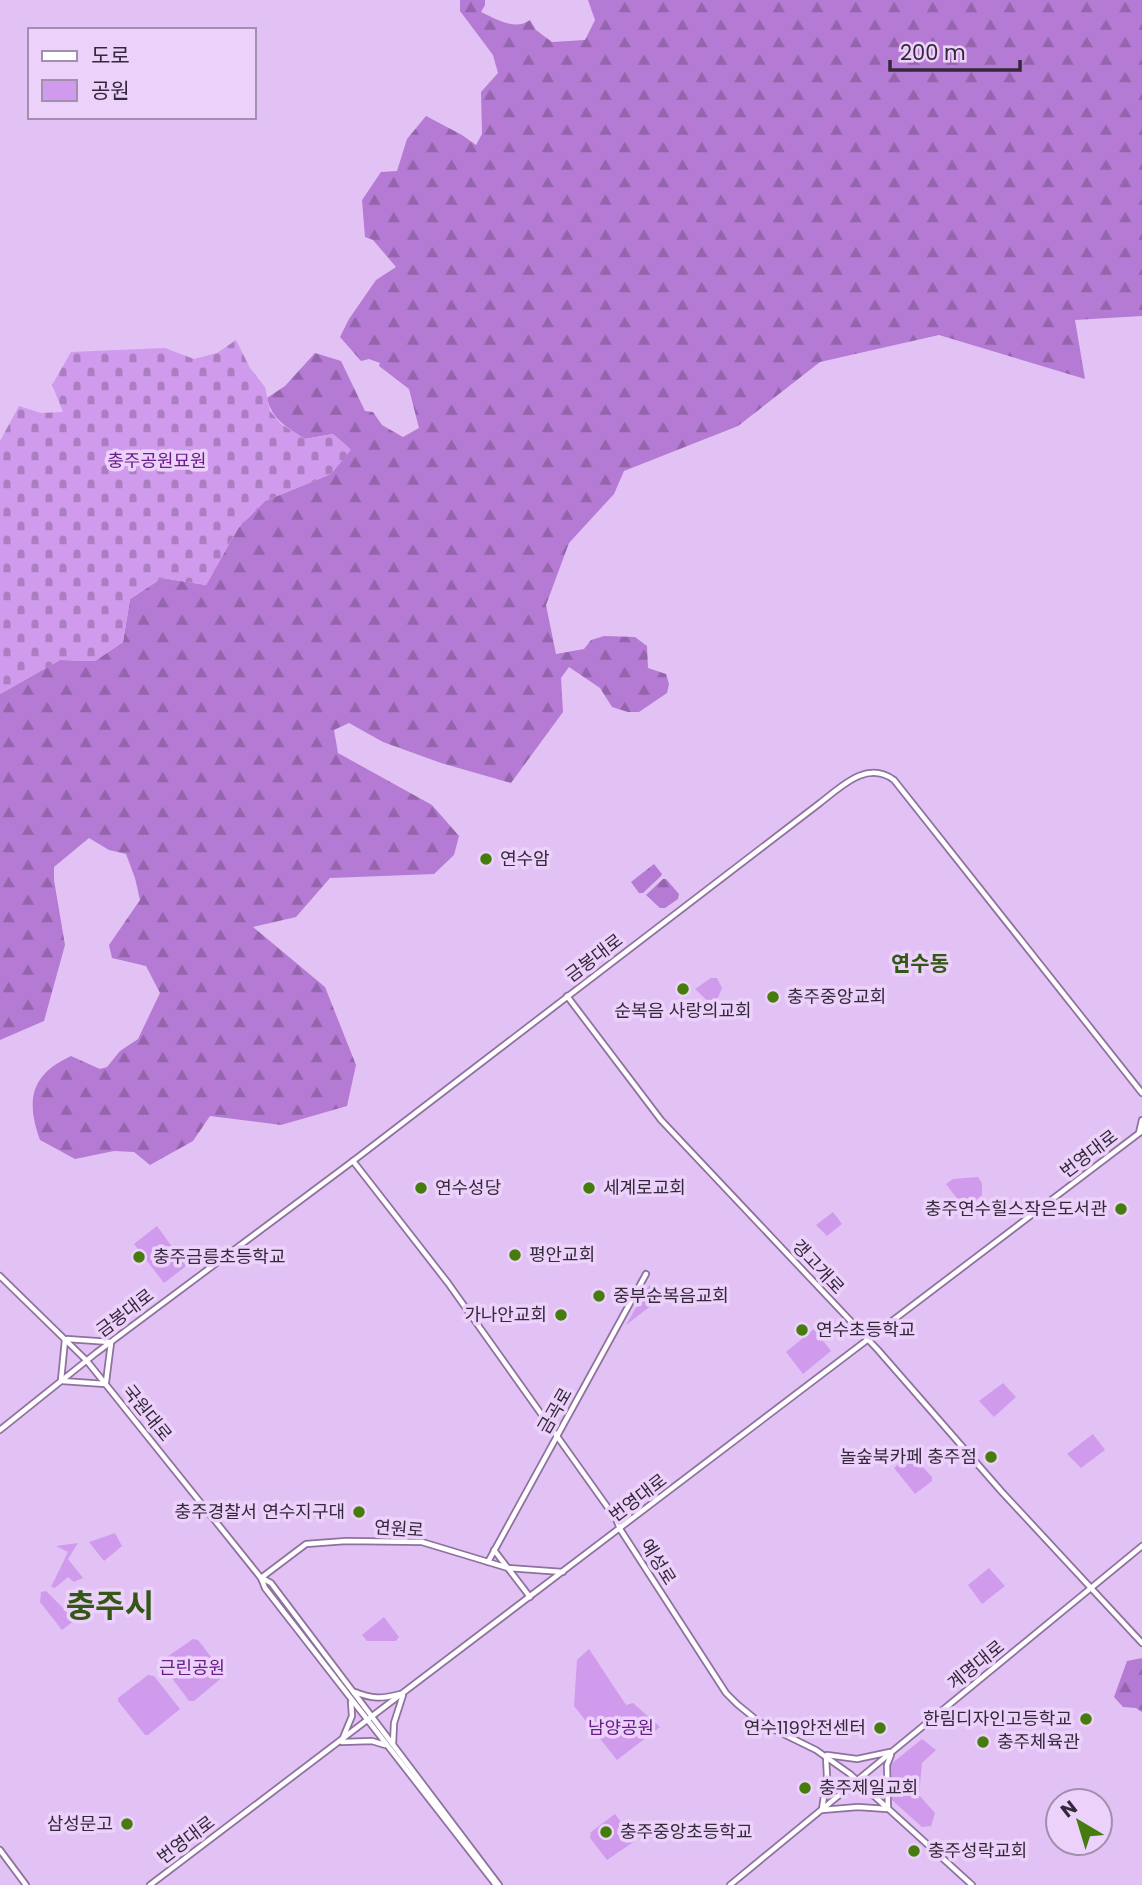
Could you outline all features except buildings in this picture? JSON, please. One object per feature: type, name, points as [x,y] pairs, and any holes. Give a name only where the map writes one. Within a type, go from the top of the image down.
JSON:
[{"type":"street","name":"금봉대로","points":[[0,1430],[111,1342],[353,1161],[855,777],[864,773],[879,773],[894,780],[1141,1091],[1142,1098]]},
{"type":"street","name":"갱고개로","points":[[567,996],[661,1120],[868,1340],[1024,1517],[1142,1643]]},
{"type":"street","points":[[1141,1132],[1142,1120]]},
{"type":"street","name":"번영대로","points":[[150,1885],[1141,1132]]},
{"type":"street","name":"예성로","points":[[353,1161],[448,1283],[616,1519],[726,1693],[759,1722],[826,1755],[858,1780],[972,1885]]},
{"type":"street","name":"금곡로","points":[[488,1562],[646,1274]]},
{"type":"street","name":"국원대로","points":[[0,1276],[87,1361],[261,1578],[265,1588],[350,1698],[370,1719]]},
{"type":"street","points":[[65,1339],[111,1342],[106,1384],[61,1381],[65,1339]]},
{"type":"street","name":"연원로","points":[[261,1578],[310,1543],[346,1541],[422,1542],[508,1568],[564,1572]]},
{"type":"street","name":"계명대로","points":[[730,1885],[1142,1546]]},
{"type":"street","points":[[494,1550],[530,1597]]},
{"type":"street","name":"국원대로","points":[[261,1578],[271,1583],[390,1746],[498,1885]]},
{"type":"street","points":[[352,1691],[374,1699],[385,1699],[404,1692]]},
{"type":"street","points":[[350,1698],[352,1716],[341,1742],[372,1741],[390,1746],[404,1692]]},
{"type":"street","points":[[893,1751],[887,1765],[888,1809],[858,1807],[822,1810],[827,1777],[826,1755],[857,1759],[893,1751]]},
{"type":"street","points":[[0,1850],[26,1885]]},
{"type":"green space","points":[[460,0],[485,0],[481,12],[505,23],[518,24],[530,20],[536,30],[552,42],[585,40],[595,20],[588,0],[1142,0],[1142,316],[1075,320],[1085,379],[939,335],[820,362],[738,426],[624,471],[614,494],[569,543],[546,605],[556,654],[584,649],[591,640],[604,636],[635,637],[647,646],[648,668],[666,674],[669,684],[667,693],[639,712],[628,712],[612,707],[600,688],[569,667],[561,678],[563,712],[511,783],[441,763],[383,742],[349,723],[334,730],[338,753],[432,805],[459,836],[454,855],[434,874],[330,878],[296,917],[253,927],[325,987],[356,1065],[347,1106],[281,1125],[210,1116],[193,1141],[150,1165],[134,1152],[114,1151],[75,1159],[40,1140],[33,1113],[35,1090],[39,1080],[57,1063],[71,1056],[100,1069],[107,1067],[120,1051],[138,1039],[160,993],[146,966],[112,958],[109,945],[140,900],[126,854],[109,850],[89,838],[54,867],[65,945],[44,1021],[0,1040],[0,694],[60,660],[95,661],[123,642],[130,599],[162,578],[206,585],[238,528],[265,501],[331,474],[350,449],[333,434],[305,439],[277,418],[267,398],[285,386],[315,353],[341,361],[365,411],[373,412],[382,425],[403,437],[419,428],[409,389],[379,366],[380,363],[369,359],[361,361],[340,337],[376,280],[396,267],[373,240],[365,237],[362,200],[381,172],[397,171],[407,139],[426,116],[476,145],[482,134],[481,92],[498,73],[493,55],[460,11]]},
{"type":"green space","name":"충주공원묘원","points":[[236,340],[250,368],[265,387],[270,411],[281,424],[305,439],[333,434],[351,450],[331,474],[265,501],[238,528],[206,585],[162,578],[130,599],[123,642],[95,661],[60,660],[0,694],[0,441],[19,406],[41,413],[63,412],[52,385],[71,352],[165,348],[194,359],[217,353]]},
{"type":"green space","points":[[654,864],[661,876],[643,893],[639,893],[631,882]]},
{"type":"green space","points":[[663,879],[679,894],[678,899],[665,908],[660,908],[646,895]]},
{"type":"green space","points":[[711,978],[717,978],[722,988],[714,1007],[695,989]]},
{"type":"green space","points":[[978,1177],[982,1183],[982,1195],[965,1209],[946,1184],[953,1179]]},
{"type":"green space","points":[[833,1212],[842,1224],[827,1236],[816,1225]]},
{"type":"green space","points":[[157,1226],[186,1266],[164,1283],[134,1244]]},
{"type":"green space","points":[[650,1285],[661,1298],[626,1325],[648,1287]]},
{"type":"green space","points":[[814,1329],[831,1351],[803,1374],[786,1352]]},
{"type":"green space","points":[[1003,1383],[1016,1397],[994,1417],[979,1401]]},
{"type":"green space","points":[[1093,1434],[1105,1450],[1081,1468],[1067,1454]]},
{"type":"green space","points":[[910,1453],[932,1477],[932,1481],[915,1494],[894,1468]]},
{"type":"green space","points":[[115,1533],[122,1546],[104,1561],[89,1542]]},
{"type":"green space","points":[[78,1543],[68,1559],[83,1578],[74,1582],[68,1577],[55,1588],[51,1587],[68,1552],[56,1546]]},
{"type":"green space","points":[[989,1568],[1005,1586],[982,1604],[968,1585]]},
{"type":"green space","points":[[46,1591],[75,1620],[62,1630],[40,1602],[41,1592]]},
{"type":"green space","points":[[384,1617],[399,1637],[396,1641],[367,1641],[362,1635]]},
{"type":"green space","name":"근린공원","points":[[193,1639],[198,1640],[225,1675],[194,1701],[189,1701],[163,1666],[164,1659]]},
{"type":"green space","name":"남양공원","points":[[589,1649],[626,1705],[633,1703],[660,1727],[617,1760],[574,1706],[577,1660]]},
{"type":"green space","points":[[1142,1658],[1142,1712],[1136,1708],[1123,1707],[1114,1697],[1127,1661]]},
{"type":"green space","name":"근린공원","points":[[148,1675],[154,1676],[180,1709],[145,1735],[118,1698]]},
{"type":"green space","points":[[922,1739],[936,1750],[922,1763],[919,1795],[935,1813],[931,1826],[922,1827],[892,1800],[891,1764]]},
{"type":"green space","points":[[615,1814],[635,1841],[607,1860],[590,1838],[591,1832]]},
{"type":"place","name":"연수암","points":[[486,859]]},
{"type":"place","name":"순복음 사랑의교회","points":[[683,989]]},
{"type":"place","name":"충주중앙교회","points":[[773,997]]},
{"type":"place","name":"연수성당","points":[[421,1188]]},
{"type":"place","name":"세계로교회","points":[[589,1188]]},
{"type":"place","name":"충주연수힐스작은도서관","points":[[1121,1209]]},
{"type":"place","name":"평안교회","points":[[515,1255]]},
{"type":"place","name":"충주금릉초등학교","points":[[139,1257]]},
{"type":"place","name":"중부순복음교회","points":[[599,1296]]},
{"type":"place","name":"가나안교회","points":[[561,1315]]},
{"type":"place","name":"연수초등학교","points":[[802,1330]]},
{"type":"place","name":"놀숲북카페 충주점","points":[[991,1457]]},
{"type":"place","name":"충주경찰서 연수지구대","points":[[359,1512]]},
{"type":"place","name":"한림디자인고등학교","points":[[1086,1719]]},
{"type":"place","name":"연수119안전센터","points":[[880,1728]]},
{"type":"place","name":"충주체육관","points":[[983,1742]]},
{"type":"place","name":"충주제일교회","points":[[805,1788]]},
{"type":"place","name":"삼성문고","points":[[127,1824]]},
{"type":"place","name":"충주중앙초등학교","points":[[606,1832]]},
{"type":"place","name":"충주성락교회","points":[[914,1851]]},
{"type":"district","name":"연수동","points":[[920,964]]},
{"type":"district","name":"충주시","points":[[110,1606]]}]
